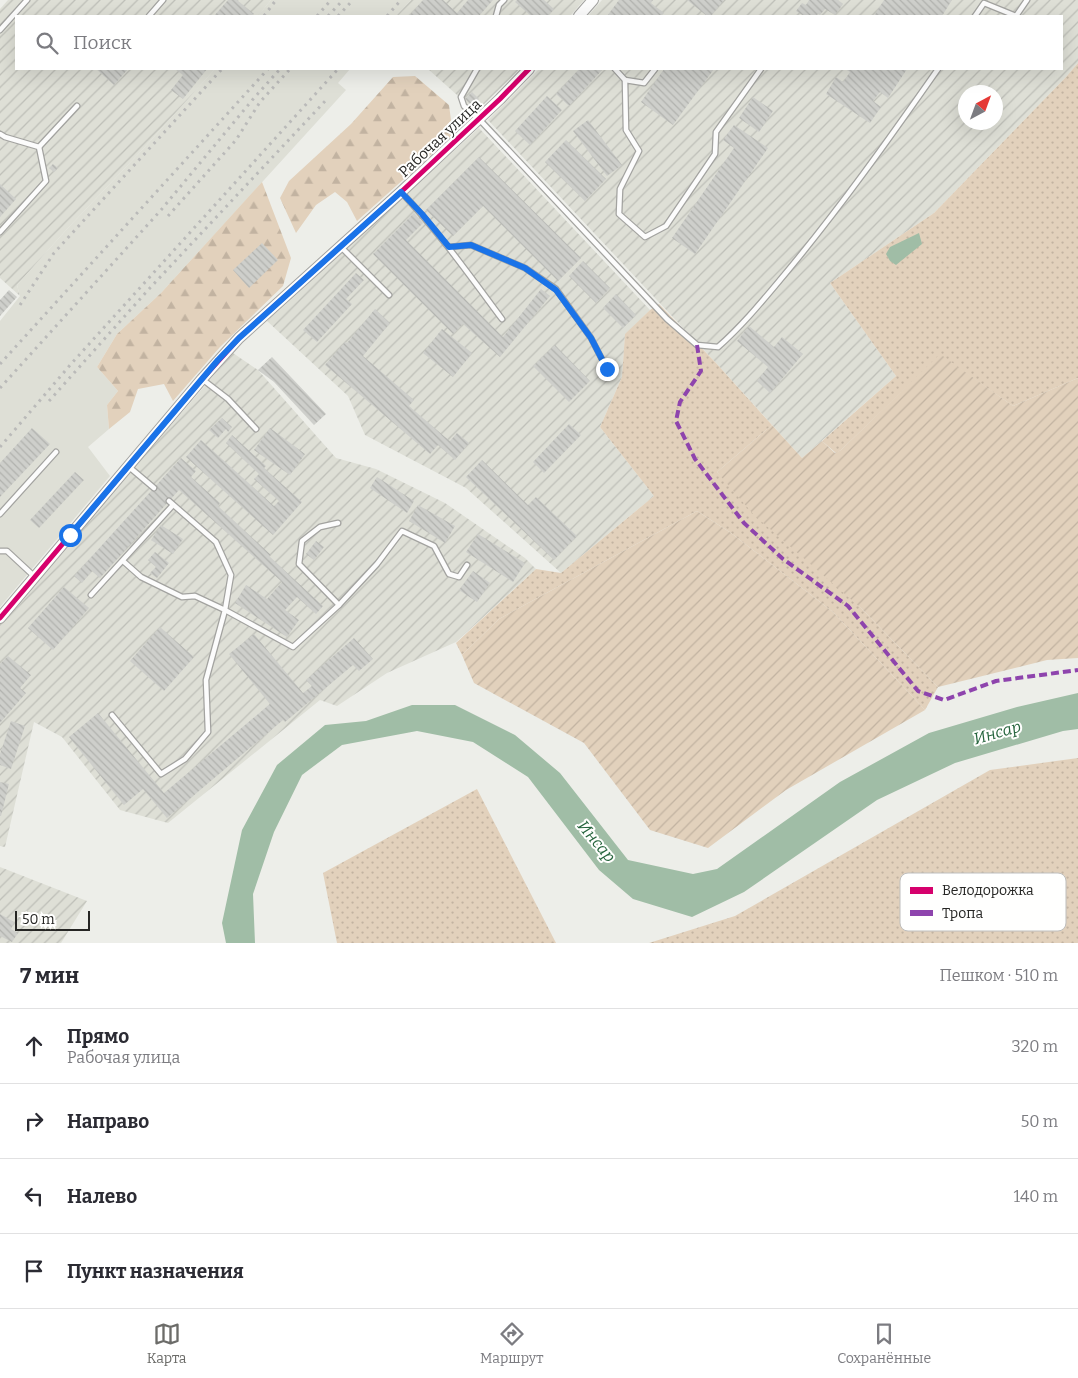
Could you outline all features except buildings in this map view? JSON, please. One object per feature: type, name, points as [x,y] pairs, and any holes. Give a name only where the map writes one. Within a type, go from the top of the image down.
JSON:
[{"type":"street","points":[[580,15],[593,0]]},
{"type":"street","name":"Рабочая улица","points":[[0,618],[202,379],[239,338],[401,192],[528,70]]},
{"type":"lane","points":[[0,30],[27,0]]},
{"type":"lane","points":[[150,15],[163,0]]},
{"type":"lane","points":[[496,15],[499,6],[504,0]]},
{"type":"lane","points":[[1017,15],[1027,0]]},
{"type":"lane","points":[[976,15],[982,2],[1014,15]]},
{"type":"lane","points":[[476,70],[461,97],[464,106],[479,119],[666,319],[697,346],[718,347],[738,329],[804,252],[875,159],[937,70]]},
{"type":"lane","points":[[616,70],[625,80],[644,83],[654,70]]},
{"type":"lane","points":[[625,80],[626,130],[639,151],[620,189],[618,214],[645,237],[666,226],[715,154],[716,132],[760,70]]},
{"type":"lane","points":[[39,148],[77,106]]},
{"type":"lane","points":[[0,134],[39,148]]},
{"type":"lane","points":[[0,232],[46,181],[39,148]]},
{"type":"lane","points":[[401,192],[449,247],[502,318]]},
{"type":"lane","points":[[449,247],[471,245],[525,268],[556,290],[591,338],[607,369]]},
{"type":"lane","points":[[340,246],[389,295]]},
{"type":"lane","points":[[202,379],[228,400],[256,429]]},
{"type":"lane","points":[[0,514],[56,452]]},
{"type":"lane","points":[[128,466],[154,488]]},
{"type":"lane","points":[[91,595],[123,561],[171,503],[216,542],[231,575],[225,610],[206,680],[208,732],[185,759],[161,774],[112,715]]},
{"type":"lane","points":[[338,524],[320,527],[302,541],[299,564],[338,605]]},
{"type":"lane","points":[[123,561],[141,577],[182,596],[196,596],[293,647],[338,605],[377,564],[402,531],[434,546],[449,574],[459,577],[466,565]]},
{"type":"lane","points":[[0,551],[7,551],[35,577]]},
{"type":"shaded area","points":[[8,0],[271,0],[259,15],[15,15],[15,70],[214,70],[17,285],[20,296],[0,278],[0,9]]},
{"type":"shaded area","points":[[271,0],[411,0],[397,15],[259,15]]},
{"type":"shaded area","points":[[411,0],[584,0],[571,15],[397,15]]},
{"type":"shaded area","points":[[602,0],[1078,0],[1078,63],[1066,77],[934,213],[830,283],[896,376],[802,458],[716,363],[488,120],[538,70],[1063,70],[1063,15],[589,15]]},
{"type":"shaded area","points":[[214,70],[349,70],[338,83],[346,90],[161,293],[117,334],[97,367],[118,391],[107,405],[109,429],[88,447],[110,476],[0,607],[0,321],[20,296],[17,285]]},
{"type":"shaded area","points":[[429,70],[519,70],[476,112]]},
{"type":"shaded area","points":[[479,128],[650,310],[625,335],[622,377],[600,427],[654,496],[561,573],[466,488],[365,435],[348,396],[267,321]]},
{"type":"shaded area","points":[[233,353],[258,370],[336,458],[376,469],[445,503],[525,558],[536,569],[456,642],[387,673],[337,706],[320,700],[168,823],[120,810],[62,737],[34,722],[5,847],[0,846],[0,624]]},
{"type":"shaded area","points":[[0,867],[87,901],[61,943],[0,943]]},
{"type":"green space","points":[[1078,63],[1078,378],[1013,406],[940,355],[836,453],[822,441],[896,376],[830,283],[934,213]]},
{"type":"green space","points":[[415,76],[449,105],[453,135],[357,221],[347,202],[335,192],[316,205],[296,233],[280,198],[289,181],[351,124],[393,77]]},
{"type":"green space","points":[[262,182],[291,258],[283,286],[220,347],[173,401],[164,384],[138,389],[130,412],[109,429],[107,405],[118,391],[97,367],[117,334],[161,293]]},
{"type":"green space","points":[[659,304],[772,425],[717,472],[862,609],[938,687],[925,710],[833,612],[731,533],[697,511],[499,619],[462,655],[456,643],[536,569],[561,573],[654,496],[600,427],[622,377],[625,334]]},
{"type":"green space","points":[[940,354],[1013,406],[1078,378],[1078,658],[1047,660],[938,687],[862,609],[754,515],[717,472],[772,425],[802,458],[822,441],[835,453],[841,450]]},
{"type":"green space","points":[[697,511],[731,533],[833,612],[925,710],[786,790],[708,848],[650,830],[584,743],[474,683],[462,655],[499,619]]},
{"type":"green space","points":[[1078,758],[1078,943],[649,943],[735,916],[990,770]]},
{"type":"green space","points":[[477,789],[556,943],[337,943],[323,873]]},
{"type":"water","points":[[919,233],[922,244],[896,265],[890,261],[886,254],[890,247]]},
{"type":"water","name":"Инсар","points":[[1078,693],[1078,729],[1063,731],[955,763],[877,800],[744,892],[692,917],[633,899],[599,870],[528,777],[473,742],[417,731],[342,745],[302,775],[274,832],[253,894],[255,943],[226,943],[222,923],[242,830],[277,765],[325,725],[366,721],[412,705],[455,705],[515,735],[560,773],[628,860],[693,874],[717,869],[840,782],[929,733],[1017,707]]},
{"type":"railway","points":[[265,15],[276,0]]},
{"type":"railway","points":[[318,15],[331,0]]},
{"type":"railway","points":[[329,15],[343,0]]},
{"type":"railway","points":[[339,15],[353,0]]},
{"type":"railway","points":[[388,15],[401,0]]},
{"type":"railway","points":[[20,305],[54,253],[221,70]]},
{"type":"railway","points":[[0,364],[267,70]]},
{"type":"railway","points":[[0,388],[161,210],[279,70]]},
{"type":"railway","points":[[168,216],[236,140],[260,102],[289,70]]},
{"type":"railway","points":[[0,447],[71,364],[337,70]]},
{"type":"railway","points":[[49,401],[149,289],[328,98]]},
{"type":"marked path","points":[[697,345],[701,371],[680,402],[676,421],[695,459],[744,523],[783,559],[848,606],[918,691],[944,700],[996,681],[1078,670]]},
{"type":"cycle path","points":[[0,618],[202,379],[239,338],[401,192],[528,70]]},
{"type":"route","points":[[70,535],[218,360],[239,338],[401,192],[449,247],[471,245],[525,268],[556,290],[591,338],[607,369]]}]
